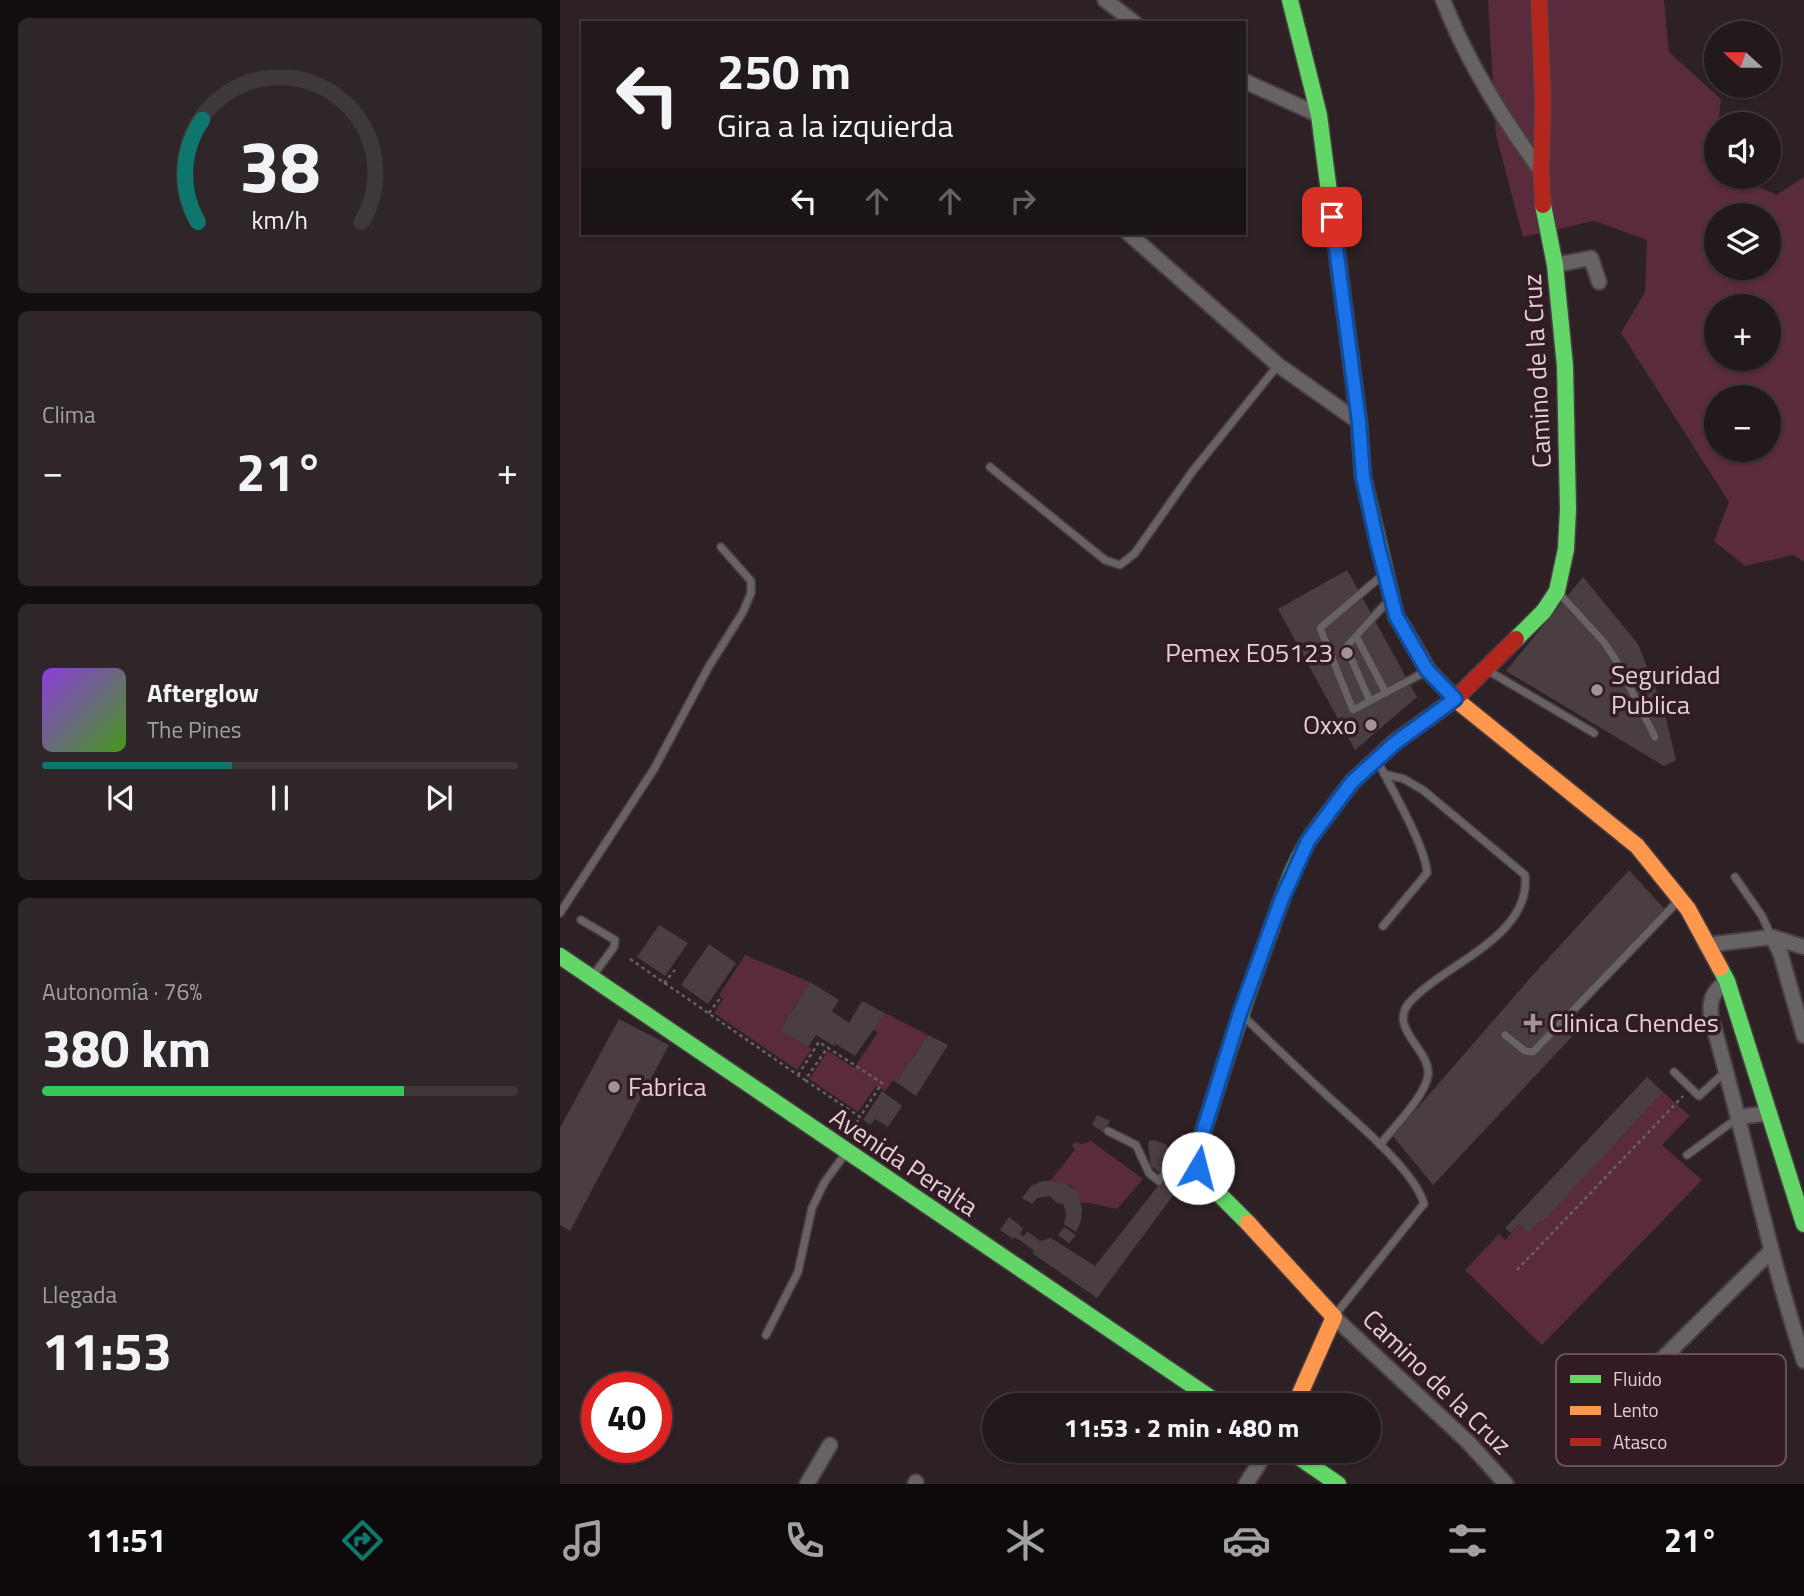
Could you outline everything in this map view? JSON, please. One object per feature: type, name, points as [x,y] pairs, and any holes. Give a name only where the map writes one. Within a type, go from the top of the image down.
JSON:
[{"type":"street","points":[[1105,0],[1132,21]]},
{"type":"street","points":[[1290,0],[1319,115],[1359,422],[1363,477],[1396,616],[1427,670],[1455,699],[1637,846],[1680,898],[1727,981],[1804,1224]]},
{"type":"street","points":[[1443,0],[1453,27],[1484,85],[1541,171]]},
{"type":"street","name":"Camino de la Cruz","points":[[1198,1156],[1240,1013],[1281,901],[1308,841],[1352,782],[1380,766],[1395,743],[1455,699],[1544,611],[1557,591],[1566,550],[1569,509],[1565,366],[1555,265],[1543,210],[1541,171],[1544,102],[1539,0]]},
{"type":"street","points":[[1246,82],[1319,115]]},
{"type":"street","points":[[1130,235],[1278,365],[1359,422]]},
{"type":"street","points":[[1555,265],[1591,258],[1599,282]]},
{"type":"street","points":[[1706,945],[1772,937],[1804,947]]},
{"type":"street","points":[[1772,937],[1780,952],[1804,1036]]},
{"type":"street","name":"Avenida Peralta","points":[[560,956],[1203,1393]]},
{"type":"street","points":[[1727,981],[1716,989],[1710,1005],[1771,1251],[1804,1361]]},
{"type":"street","points":[[1739,1116],[1769,1112]]},
{"type":"street","points":[[1198,1156],[1198,1168],[1204,1179],[1264,1239],[1334,1317],[1300,1393]]},
{"type":"street","points":[[1666,1354],[1771,1251]]},
{"type":"street","name":"Camino de la Cruz","points":[[1334,1317],[1469,1443],[1506,1484]]},
{"type":"street","points":[[807,1484],[830,1445]]},
{"type":"street","points":[[1246,1484],[1259,1463]]},
{"type":"street","points":[[1307,1463],[1338,1484]]},
{"type":"lane","points":[[990,467],[1105,560],[1120,565],[1135,553],[1192,472],[1278,365]]},
{"type":"lane","points":[[560,913],[654,769],[708,668],[743,612],[751,593],[751,581],[721,547]]},
{"type":"lane","points":[[1385,572],[1320,628],[1353,710],[1427,670]]},
{"type":"lane","points":[[1557,591],[1604,642],[1618,662],[1655,737]]},
{"type":"lane","points":[[1370,701],[1346,646],[1392,597]]},
{"type":"lane","points":[[1356,636],[1386,693]]},
{"type":"lane","points":[[1486,670],[1594,733]]},
{"type":"lane","points":[[1380,766],[1416,839],[1427,873],[1383,926]]},
{"type":"lane","points":[[1380,766],[1423,790],[1525,875],[1527,888],[1519,910],[1486,946],[1450,968],[1408,1005],[1403,1019],[1406,1030],[1428,1062],[1428,1076],[1424,1087],[1380,1144]]},
{"type":"lane","points":[[1735,877],[1762,916],[1772,937]]},
{"type":"lane","points":[[1505,1035],[1525,1051],[1533,1052],[1680,898]]},
{"type":"lane","points":[[581,920],[615,940],[614,947],[592,978]]},
{"type":"lane","points":[[1240,1013],[1380,1144],[1411,1180],[1424,1203],[1334,1317]]},
{"type":"lane","points":[[1674,1072],[1699,1096],[1726,1071]]},
{"type":"lane","points":[[1687,1155],[1739,1116]]},
{"type":"lane","points":[[1108,1131],[1136,1145],[1149,1173],[1159,1181],[1177,1156],[1198,1156]]},
{"type":"lane","points":[[766,1335],[798,1272],[812,1208],[824,1183],[846,1152]]},
{"type":"path","points":[[630,959],[805,1080],[860,1116],[882,1083],[819,1042],[798,1075]]},
{"type":"path","points":[[664,983],[675,970]]},
{"type":"path","points":[[709,1013],[720,998]]},
{"type":"path","points":[[805,1080],[828,1047]]},
{"type":"path","points":[[813,1053],[820,1058]]},
{"type":"path","points":[[806,1065],[813,1069]]},
{"type":"path","points":[[1517,1270],[1691,1088]]},
{"type":"shaded area","points":[[1488,0],[1664,0],[1669,52],[1704,84],[1704,98],[1721,99],[1719,112],[1704,112],[1704,189],[1764,189],[1777,195],[1804,177],[1804,562],[1793,555],[1745,566],[1714,541],[1729,502],[1621,333],[1645,292],[1647,240],[1594,221],[1523,237],[1496,135]]},
{"type":"shaded area","points":[[745,955],[810,982],[780,1030],[812,1049],[797,1070],[714,1013],[723,999],[719,995]]},
{"type":"shaded area","points":[[885,1013],[928,1035],[896,1082],[892,1081],[885,1091],[876,1086],[858,1112],[809,1079],[828,1051],[854,1068],[878,1032],[873,1030]]},
{"type":"shaded area","points":[[1663,1092],[1690,1116],[1662,1145],[1702,1180],[1542,1345],[1465,1270],[1499,1234],[1505,1240],[1520,1224],[1528,1232],[1543,1220]]},
{"type":"shaded area","points":[[1091,1141],[1143,1179],[1117,1209],[1081,1203],[1070,1186],[1050,1181],[1075,1150],[1072,1145],[1075,1142],[1082,1144]]},
{"type":"building","name":"Pemex E05123","points":[[1347,570],[1417,697],[1355,750],[1278,609]]},
{"type":"building","name":"Seguridad Publica","points":[[1583,577],[1638,644],[1664,710],[1676,760],[1664,766],[1506,671]]},
{"type":"building","name":"Clinica Chendes","points":[[1629,870],[1669,914],[1570,1018],[1580,1028],[1433,1185],[1393,1136],[1532,976]]},
{"type":"building","points":[[659,925],[688,943],[665,976],[637,957]]},
{"type":"building","points":[[709,944],[736,963],[708,1004],[681,985]]},
{"type":"building","points":[[810,982],[839,1000],[832,1011],[849,1023],[862,1001],[885,1013],[855,1056],[816,1035],[808,1047],[780,1030]]},
{"type":"building","name":"Fabrica","points":[[619,1019],[669,1045],[570,1231],[560,1225],[560,1128]]},
{"type":"building","points":[[928,1035],[948,1045],[916,1096],[896,1082]]},
{"type":"building","points":[[1647,1077],[1663,1092],[1543,1221],[1528,1233],[1520,1224],[1511,1233],[1505,1228]]},
{"type":"building","points":[[882,1091],[902,1106],[888,1127],[875,1119],[870,1125],[863,1120]]},
{"type":"building","points":[[1097,1115],[1110,1121],[1103,1132],[1092,1125]]},
{"type":"building","points":[[1149,1141],[1167,1145],[1168,1151],[1174,1155],[1160,1173],[1151,1166],[1148,1146]]},
{"type":"building","points":[[1180,1158],[1189,1174],[1097,1298],[1032,1253],[1034,1251],[1021,1241],[1000,1230],[1009,1217],[1023,1228],[1020,1234],[1024,1236],[1027,1231],[1040,1241],[1051,1238],[1095,1266]]},
{"type":"building","points":[[1050,1181],[1065,1183],[1078,1192],[1082,1209],[1076,1232],[1064,1224],[1066,1213],[1063,1204],[1057,1203],[1050,1196],[1037,1198],[1032,1204],[1022,1198],[1031,1186]]},
{"type":"building","points":[[1064,1227],[1076,1235],[1069,1243],[1058,1235]]},
{"type":"traffic: fast","points":[[1290,0],[1319,115],[1359,422],[1363,477],[1396,616],[1403,627]]},
{"type":"traffic: fast","points":[[1516,639],[1544,611],[1557,591],[1566,549],[1568,509],[1565,366],[1555,265],[1543,205]]},
{"type":"traffic: fast","points":[[1248,1223],[1204,1179],[1198,1168],[1199,1145],[1241,1013],[1284,893],[1295,865],[1318,827]]},
{"type":"traffic: fast","points":[[560,956],[1203,1393]]},
{"type":"traffic: fast","points":[[1720,968],[1727,981],[1804,1224]]},
{"type":"traffic: fast","points":[[1307,1463],[1338,1484]]},
{"type":"traffic: slow","points":[[1403,627],[1428,670],[1455,699],[1637,846],[1688,909],[1720,968]]},
{"type":"traffic: slow","points":[[1248,1223],[1334,1317],[1300,1393]]},
{"type":"traffic: jam","points":[[1539,0],[1543,205]]},
{"type":"traffic: jam","points":[[1318,827],[1352,782],[1395,742],[1455,699],[1516,639]]},
{"type":"place","name":"Pemex E05123","points":[[1347,653]]},
{"type":"place","name":"Seguridad Publica","points":[[1597,690]]},
{"type":"place","name":"Oxxo","points":[[1371,725]]},
{"type":"place","name":"Clinica Chendes","points":[[1533,1023]]},
{"type":"place","name":"Fabrica","points":[[614,1087]]},
{"type":"route","points":[[1198,1168],[1199,1145],[1240,1013],[1281,901],[1308,841],[1352,782],[1395,743],[1455,699],[1427,670],[1396,616],[1378,546],[1363,477],[1359,422],[1332,217]]}]
